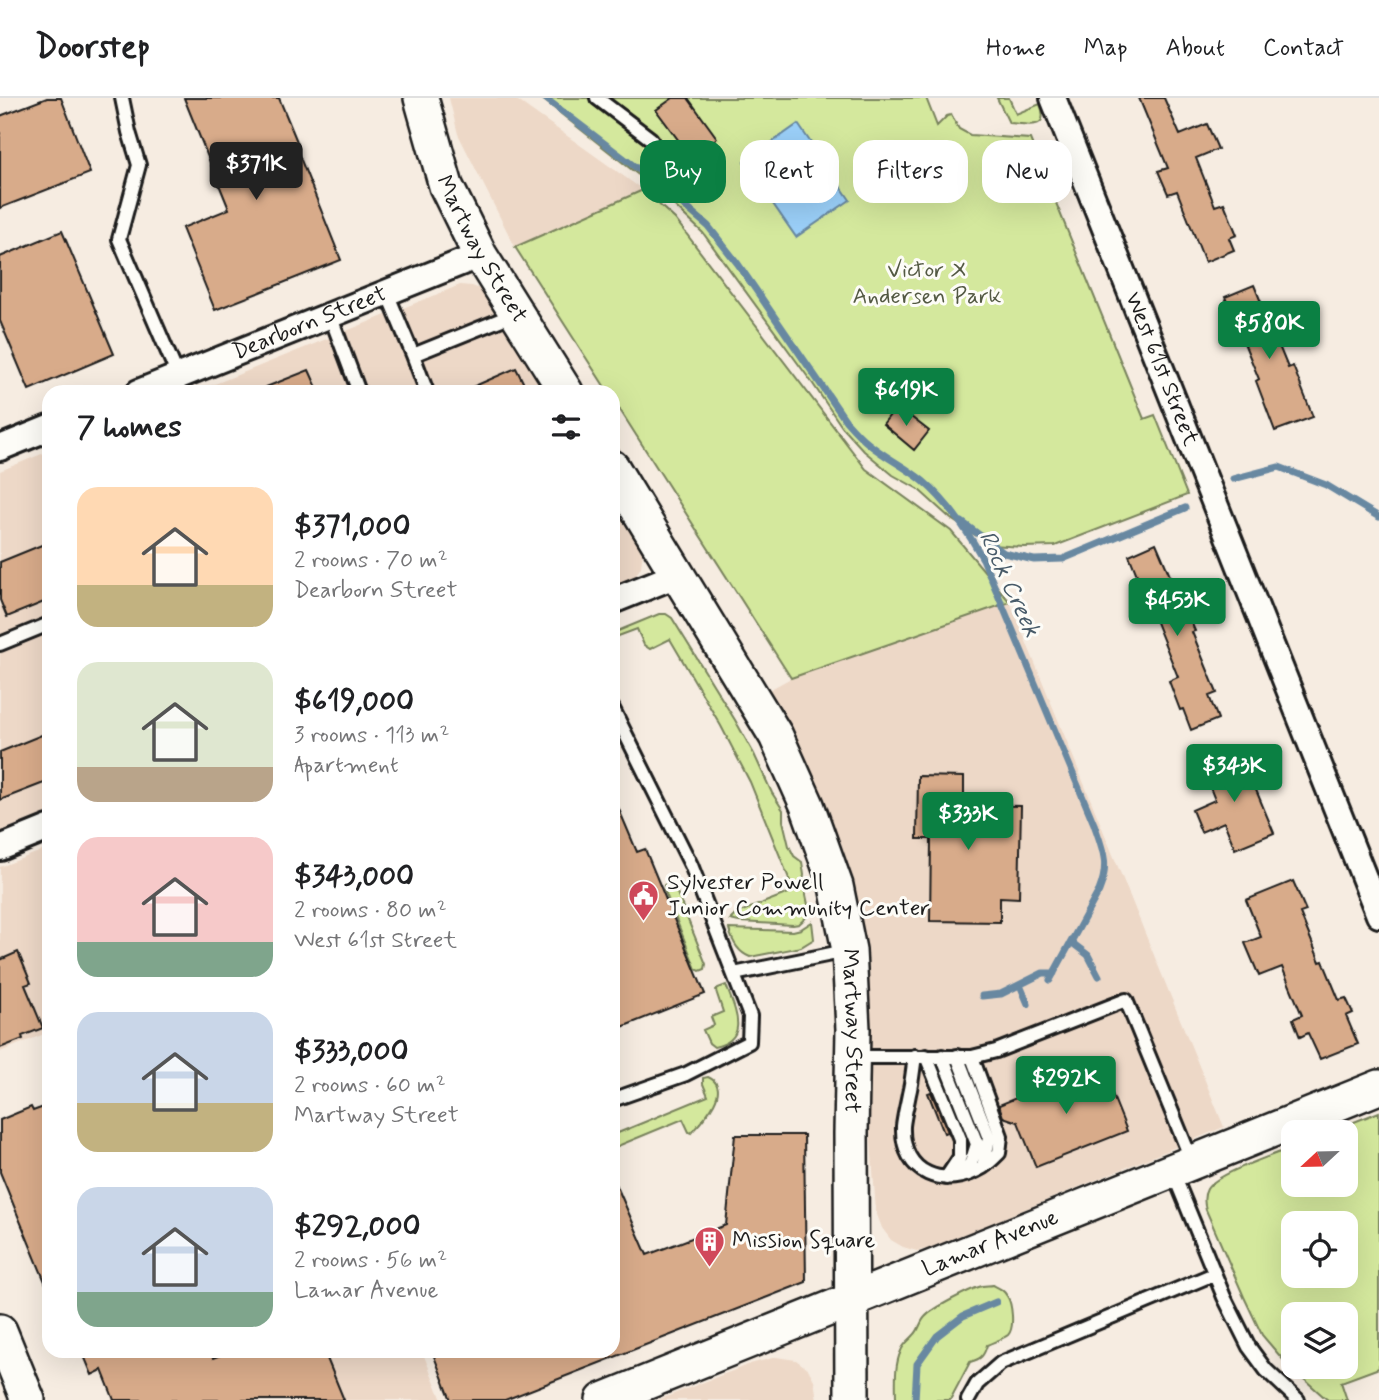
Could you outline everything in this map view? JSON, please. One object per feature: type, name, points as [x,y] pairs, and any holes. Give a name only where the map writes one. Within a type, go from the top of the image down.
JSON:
[{"type":"street","name":"Martway Street","points":[[421,98],[446,186],[480,255],[562,385]]},
{"type":"street","name":"West 61st Street","points":[[1054,98],[1379,915]]},
{"type":"street","name":"Dearborn Street","points":[[156,385],[480,255]]},
{"type":"street","points":[[1,446],[42,435]]},
{"type":"street","name":"Martway Street","points":[[620,480],[776,736],[807,805],[836,886],[849,950],[853,1029],[852,1400]]},
{"type":"street","points":[[620,598],[678,574]]},
{"type":"street","points":[[0,848],[42,831]]},
{"type":"street","name":"Lamar Avenue","points":[[603,1400],[1379,1087]]},
{"type":"street","points":[[0,1331],[27,1400]]},
{"type":"lane","points":[[122,98],[139,165],[119,239],[178,376]]},
{"type":"lane","points":[[597,98],[651,139]]},
{"type":"lane","points":[[387,293],[424,385]]},
{"type":"lane","points":[[412,355],[517,313]]},
{"type":"lane","points":[[330,315],[356,385]]},
{"type":"lane","points":[[0,644],[42,627]]},
{"type":"lane","points":[[620,723],[691,865],[750,1016],[749,1042],[686,1074],[620,1097]]},
{"type":"lane","points":[[734,974],[849,950]]},
{"type":"lane","points":[[852,1057],[972,1057],[996,1051],[1126,1000],[1182,1166],[1214,1274],[1249,1347],[1266,1370],[1298,1400]]},
{"type":"lane","points":[[921,1056],[903,1127],[904,1140],[908,1155],[926,1175],[952,1177],[982,1167],[999,1153],[1002,1136],[972,1057]]},
{"type":"lane","points":[[921,1056],[960,1139],[960,1157],[952,1177]]},
{"type":"lane","points":[[942,1056],[977,1144],[971,1163],[952,1177]]},
{"type":"lane","points":[[957,1056],[989,1138],[982,1167]]},
{"type":"lane","points":[[968,1400],[977,1384],[1001,1363],[1214,1274]]},
{"type":"shaded area","points":[[449,98],[514,98],[640,188],[640,191],[515,247],[458,134]]},
{"type":"shaded area","points":[[460,285],[485,291],[544,385],[212,385]]},
{"type":"shaded area","points":[[42,454],[42,815],[0,832],[0,471]]},
{"type":"shaded area","points":[[620,510],[643,552],[641,567],[635,576],[620,584]]},
{"type":"shaded area","points":[[1010,602],[1224,1127],[931,1248],[917,1251],[891,1240],[882,1228],[876,1212],[869,1113],[868,964],[864,942],[805,760],[769,690],[791,678]]},
{"type":"shaded area","points":[[42,851],[42,1035],[0,1052],[0,867]]},
{"type":"shaded area","points":[[776,1357],[796,1360],[808,1369],[814,1380],[817,1400],[658,1400],[750,1364]]},
{"type":"shaded area","points":[[211,1358],[425,1358],[442,1400],[109,1400]]},
{"type":"green space","name":"Victor X Andersen Park","points":[[541,98],[926,98],[937,126],[951,115],[959,129],[970,135],[1030,139],[982,140],[982,203],[1056,203],[1144,419],[1155,415],[1187,495],[1055,546],[990,545],[951,519],[918,489],[893,475],[864,451],[842,427],[703,233],[672,203],[726,203],[726,140],[640,140],[640,176]]},
{"type":"green space","points":[[997,98],[1009,98],[1016,114],[1040,104],[1043,113],[1040,123],[1009,123]]},
{"type":"green space","points":[[640,191],[640,203],[657,203],[675,219],[866,469],[951,531],[1010,602],[791,678],[620,410],[620,385],[604,385],[515,247]]},
{"type":"green space","points":[[659,614],[672,618],[735,720],[783,810],[789,846],[794,856],[802,862],[810,914],[799,924],[730,920],[737,913],[794,891],[750,782],[670,639],[650,649],[644,645],[637,629],[620,635],[620,630]]},
{"type":"green space","points":[[673,883],[706,964],[705,969],[700,971],[696,969],[664,889],[664,885]]},
{"type":"green space","points":[[812,922],[814,939],[801,947],[750,957],[736,946],[729,929],[793,931]]},
{"type":"green space","points":[[726,985],[736,1013],[736,1030],[726,1043],[714,1047],[703,1030],[714,1025],[711,1017],[723,1012],[716,991]]},
{"type":"green space","points":[[708,1077],[715,1082],[717,1096],[708,1113],[691,1133],[683,1119],[620,1145],[620,1132],[708,1096],[703,1078]]},
{"type":"green space","points":[[1379,1112],[1379,1368],[1358,1376],[1358,1302],[1281,1302],[1281,1357],[1262,1335],[1204,1202],[1207,1189],[1213,1183],[1247,1165],[1281,1152],[1281,1197],[1358,1197],[1358,1120]]},
{"type":"green space","points":[[993,1285],[1001,1289],[1009,1299],[1012,1321],[1008,1335],[987,1345],[982,1357],[970,1362],[950,1400],[896,1400],[899,1357],[925,1317],[961,1295],[982,1286]]},
{"type":"green space","points":[[1304,1379],[1349,1379],[1341,1382],[1347,1400],[1328,1400]]},
{"type":"water","points":[[798,124],[809,140],[775,140]]},
{"type":"water","points":[[839,184],[850,200],[796,237],[772,203],[839,203]]},
{"type":"building","points":[[47,98],[61,98],[90,173],[0,208],[0,116]]},
{"type":"building","points":[[184,98],[279,98],[341,260],[215,310],[182,228],[229,209]]},
{"type":"building","points":[[673,98],[688,98],[717,138],[678,140],[656,110]]},
{"type":"building","points":[[1139,98],[1164,98],[1180,135],[1207,124],[1218,149],[1196,158],[1215,206],[1224,203],[1237,235],[1229,238],[1234,250],[1205,262],[1177,191],[1168,194],[1158,171],[1168,168]]},
{"type":"building","points":[[62,231],[114,354],[29,390],[0,321],[0,257]]},
{"type":"building","points":[[1254,285],[1288,368],[1293,366],[1313,417],[1275,431],[1256,381],[1259,379],[1225,297]]},
{"type":"building","points":[[516,368],[524,385],[477,385]]},
{"type":"building","points":[[309,370],[316,385],[271,385]]},
{"type":"building","points":[[897,406],[929,431],[914,450],[883,424]]},
{"type":"building","points":[[1156,543],[1195,631],[1192,632],[1217,693],[1209,696],[1218,719],[1191,730],[1169,681],[1178,677],[1129,555]]},
{"type":"building","points":[[42,545],[42,603],[7,617],[0,600],[0,562]]},
{"type":"building","points":[[42,735],[42,784],[0,800],[0,752]]},
{"type":"building","points":[[1241,754],[1274,833],[1235,849],[1224,822],[1201,832],[1192,810],[1215,800],[1203,770]]},
{"type":"building","points":[[918,776],[964,777],[964,805],[1021,806],[1019,898],[1000,897],[1000,922],[930,921],[931,839],[917,839]]},
{"type":"building","name":"Sylvester Powell Junior Community Center","points":[[620,812],[637,852],[645,849],[705,994],[620,1028]]},
{"type":"building","points":[[1293,881],[1306,911],[1300,913],[1320,962],[1323,961],[1339,1000],[1346,998],[1353,1013],[1346,1016],[1358,1044],[1320,1059],[1308,1033],[1300,1037],[1293,1019],[1302,1015],[1282,967],[1259,976],[1245,943],[1261,937],[1246,900]]},
{"type":"building","points":[[18,952],[31,983],[25,985],[42,1028],[0,1048],[0,960]]},
{"type":"building","points":[[1100,1064],[1127,1131],[1036,1167],[1018,1122],[1003,1117],[999,1105]]},
{"type":"building","points":[[931,1092],[948,1132],[944,1133],[928,1093]]},
{"type":"building","points":[[31,1107],[33,1111],[42,1108],[42,1274],[0,1172],[0,1120]]},
{"type":"building","name":"Mission Square","points":[[735,1135],[804,1135],[806,1282],[620,1355],[620,1193],[647,1255],[726,1225]]},
{"type":"building","points":[[85,1358],[327,1358],[344,1400],[114,1400],[102,1370],[92,1375]]},
{"type":"building","name":"Mission Square","points":[[435,1358],[612,1358],[505,1400],[451,1400]]},
{"type":"waterway","name":"Rock Creek","points":[[545,98],[672,195],[708,226],[738,264],[846,421],[869,444],[932,489],[957,517],[977,548],[1094,824],[1104,857],[1104,873],[1099,891],[1050,980]]},
{"type":"waterway","points":[[1233,479],[1279,467],[1326,485],[1379,517]]},
{"type":"waterway","points":[[962,522],[1004,553],[1034,560],[1063,559],[1185,508]]},
{"type":"waterway","points":[[1071,942],[1088,955],[1099,976]]},
{"type":"waterway","points":[[982,996],[1001,994],[1043,973],[1054,973]]},
{"type":"waterway","points":[[1020,985],[1028,1004]]},
{"type":"waterway","name":"Rock Creek","points":[[915,1400],[917,1364],[937,1336],[963,1316],[996,1302]]},
{"type":"place","name":"Sylvester Powell Junior Community Center","points":[[644,923]]},
{"type":"place","name":"Mission Square","points":[[709,1268]]}]
